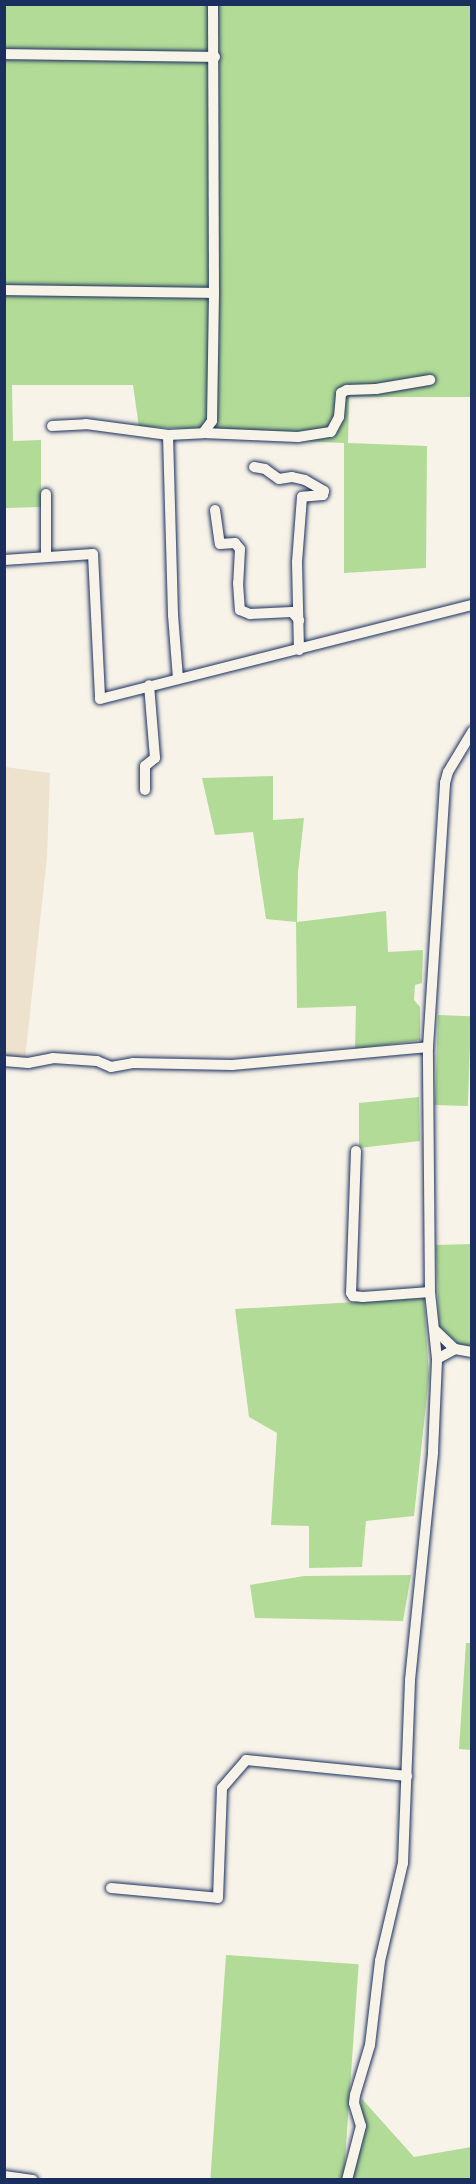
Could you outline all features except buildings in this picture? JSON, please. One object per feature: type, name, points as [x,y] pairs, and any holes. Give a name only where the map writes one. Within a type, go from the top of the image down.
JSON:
[{"type":"street","points":[[203,433],[212,421],[215,57],[213,4]]},
{"type":"street","points":[[4,54],[215,57]]},
{"type":"street","points":[[4,290],[214,293]]},
{"type":"street","points":[[52,426],[86,424],[168,435],[203,433],[298,437],[331,432],[339,417],[341,393],[347,390],[376,389],[430,380]]},
{"type":"street","points":[[168,435],[173,615],[178,678]]},
{"type":"street","points":[[254,467],[266,468],[279,478],[292,477],[305,480],[324,491],[323,495],[302,497],[297,561],[299,650]]},
{"type":"street","points":[[46,494],[46,555]]},
{"type":"street","points":[[215,510],[220,544],[235,543],[240,549],[238,583],[240,610],[250,614],[292,612],[299,620]]},
{"type":"street","points":[[4,560],[90,552],[94,556],[100,699],[471,605]]},
{"type":"street","points":[[145,790],[145,766],[155,758],[149,685]]},
{"type":"street","points":[[347,2180],[361,2126],[354,2103],[355,2095],[370,2044],[380,1961],[403,1863],[410,1680],[433,1452],[437,1359],[430,1292],[428,1047],[445,783],[448,772],[471,732]]},
{"type":"street","points":[[4,1061],[27,1063],[53,1059],[97,1061],[111,1067],[133,1063],[232,1065],[428,1047]]},
{"type":"street","points":[[356,1151],[351,1293],[353,1296],[363,1297],[430,1292]]},
{"type":"street","points":[[434,1329],[455,1349],[471,1352]]},
{"type":"street","points":[[437,1359],[455,1349]]},
{"type":"street","points":[[111,1888],[218,1898],[222,1788],[246,1760],[407,1776]]},
{"type":"street","points":[[4,2176],[33,2180]]},
{"type":"shaded area","points":[[5,767],[50,773],[47,857],[25,1059],[5,1057]]},
{"type":"green space","points":[[4,5],[471,5],[471,397],[349,397],[348,443],[427,446],[426,568],[344,573],[344,443],[220,438],[213,429],[139,427],[133,385],[12,385],[13,441],[41,440],[41,507],[5,508]]},
{"type":"green space","points":[[273,776],[273,820],[304,818],[298,872],[297,922],[386,911],[388,952],[423,950],[422,983],[415,985],[414,1000],[420,1007],[420,1040],[355,1049],[356,1006],[297,1008],[296,922],[266,919],[253,832],[215,835],[202,778]]},
{"type":"green space","points":[[438,1015],[471,1016],[468,1106],[435,1105]]},
{"type":"green space","points":[[419,1097],[420,1141],[359,1148],[359,1103]]},
{"type":"green space","points":[[471,1244],[471,1347],[461,1346],[439,1327],[436,1245]]},
{"type":"green space","points":[[424,1298],[429,1376],[414,1516],[366,1521],[362,1567],[309,1568],[309,1526],[271,1525],[277,1433],[249,1417],[235,1309]]},
{"type":"green space","points":[[411,1575],[403,1621],[255,1618],[250,1585],[304,1576]]},
{"type":"green space","points":[[466,1643],[471,1643],[471,1750],[459,1749]]},
{"type":"green space","points":[[226,1955],[359,1964],[344,2180],[210,2180]]},
{"type":"green space","points":[[362,2099],[414,2157],[471,2147],[471,2179],[350,2180]]}]
